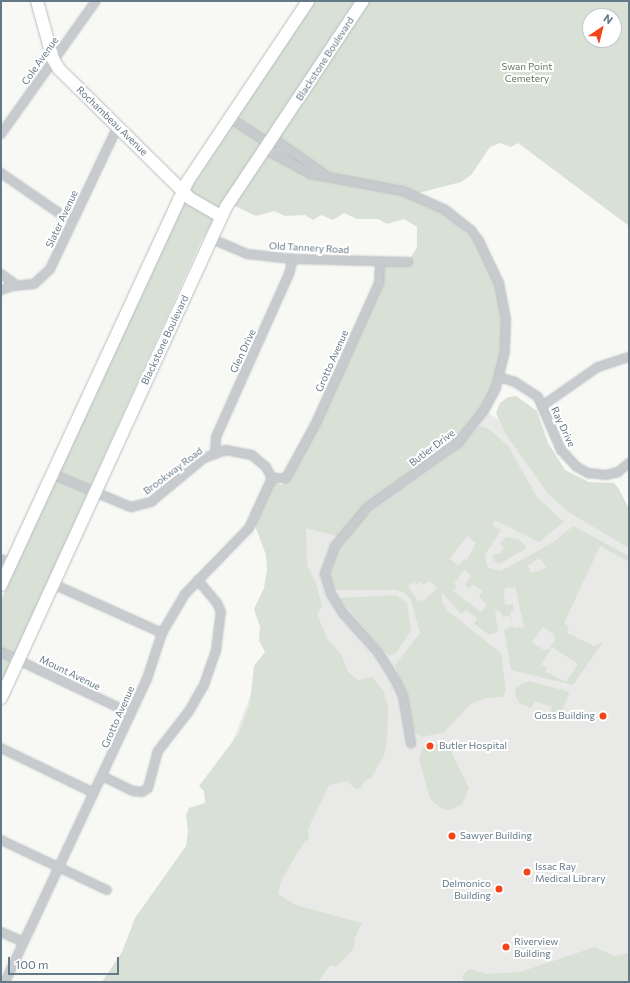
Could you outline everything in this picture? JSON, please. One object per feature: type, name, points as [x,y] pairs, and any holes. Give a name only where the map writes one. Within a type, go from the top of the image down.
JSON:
[{"type":"main road","name":"Rochambeau Avenue","points":[[36,1],[53,60],[71,81],[183,191],[221,216]]},
{"type":"main road","points":[[1,585],[6,561],[52,474],[183,191],[308,1]]},
{"type":"main road","name":"Blackstone Boulevard","points":[[1,698],[212,239],[221,216],[363,1]]},
{"type":"street","name":"Cole Avenue","points":[[1,134],[96,1]]},
{"type":"street","name":"Butler Drive","points":[[230,118],[268,143],[272,153],[311,174],[418,196],[444,209],[471,230],[492,266],[504,305],[506,332],[500,377],[485,410],[467,434],[367,508],[335,546],[326,566],[325,574],[332,594],[343,613],[378,652],[398,686],[411,743]]},
{"type":"street","name":"Slater Avenue","points":[[1,290],[16,285],[30,286],[45,276],[118,126]]},
{"type":"street","name":"Butler Drive","points":[[268,143],[278,142],[332,179]]},
{"type":"street","points":[[1,173],[72,222]]},
{"type":"street","name":"Old Tannery Road","points":[[212,239],[247,254],[293,259],[408,262]]},
{"type":"street","name":"Glen Drive","points":[[215,453],[216,437],[289,274],[293,259]]},
{"type":"street","name":"Grotto Avenue","points":[[5,982],[146,679],[162,633],[185,594],[249,528],[272,478],[286,478],[294,466],[379,283],[380,262]]},
{"type":"street","points":[[1,274],[16,285]]},
{"type":"street","name":"Ray Drive","points":[[542,406],[598,367],[629,357]]},
{"type":"street","name":"Ray Drive","points":[[500,377],[534,393],[542,406],[561,450],[577,467],[588,473],[606,475],[618,472],[629,464]]},
{"type":"street","name":"Brookway Road","points":[[52,474],[122,504],[140,507],[159,496],[215,453],[226,450],[252,455],[266,467],[272,478]]},
{"type":"street","points":[[102,776],[133,791],[142,792],[148,788],[158,751],[189,711],[204,685],[216,651],[221,612],[217,603],[198,580]]},
{"type":"street","points":[[53,584],[162,633]]},
{"type":"street","name":"Mount Avenue","points":[[1,652],[130,713]]},
{"type":"street","points":[[1,748],[94,793]]},
{"type":"street","points":[[1,840],[107,890]]},
{"type":"street","points":[[1,932],[23,942]]},
{"type":"shaded area","name":"Butler Hospital","points":[[380,357],[497,418],[539,471],[629,544],[629,982],[232,982],[180,879],[282,613],[283,537]]},
{"type":"green space","points":[[314,1],[355,1],[224,201],[200,244],[1,685],[1,600],[62,464],[193,185]]},
{"type":"green space","name":"Swan Point Cemetery","points":[[364,1],[629,1],[629,226],[518,143],[511,147],[500,143],[490,147],[471,175],[461,182],[410,195],[451,218],[481,249],[504,305],[503,371],[473,427],[382,499],[341,537],[306,528],[307,565],[316,583],[322,606],[317,614],[328,640],[341,654],[348,672],[358,680],[372,677],[384,692],[388,707],[387,739],[384,756],[371,778],[364,781],[361,788],[356,789],[347,781],[329,785],[308,829],[309,839],[304,842],[281,881],[278,894],[295,905],[362,923],[355,937],[354,948],[336,967],[330,965],[318,982],[102,982],[122,952],[135,918],[186,846],[188,832],[186,815],[189,808],[205,803],[204,791],[199,786],[239,733],[250,703],[254,666],[265,652],[259,641],[260,627],[254,609],[264,588],[267,570],[266,555],[253,520],[273,480],[281,485],[290,477],[378,295],[382,265],[405,265],[417,248],[417,227],[404,219],[387,224],[378,219],[357,219],[344,213],[333,220],[321,215],[313,220],[305,215],[285,216],[274,211],[256,216],[231,204]]},
{"type":"green space","points":[[516,396],[537,411],[548,443],[565,470],[589,482],[614,483],[619,489],[629,509],[629,548],[570,513],[548,494],[505,433],[496,413],[500,403],[508,397]]},
{"type":"green space","points":[[480,426],[489,429],[508,446],[537,497],[564,522],[539,542],[495,520],[492,525],[501,530],[485,555],[488,568],[501,571],[552,543],[573,526],[629,556],[629,562],[600,546],[564,623],[569,627],[567,633],[594,646],[603,642],[573,685],[511,670],[504,630],[512,626],[510,616],[503,617],[500,611],[495,611],[498,632],[489,635],[474,624],[477,618],[466,610],[461,614],[442,592],[442,602],[448,611],[501,653],[506,691],[503,697],[486,698],[472,703],[443,733],[421,737],[414,732],[405,691],[395,665],[420,633],[411,600],[403,592],[395,590],[337,590],[331,581],[331,569],[338,548],[365,517],[452,454]],"holes":[[[467,536],[476,543],[467,560],[464,559],[459,566],[450,559]],[[539,558],[547,568],[531,573],[528,566]],[[464,570],[471,576],[465,585],[469,589],[473,584],[482,591],[479,596],[487,605],[481,612],[453,591],[457,586],[454,584]],[[429,581],[438,588],[424,600],[418,601],[408,586],[414,582],[416,585],[420,582],[423,585]],[[515,587],[524,627],[513,628],[510,612],[514,611],[513,604],[505,605],[505,588]],[[543,627],[554,635],[555,640],[549,649],[544,650],[532,642]],[[552,647],[578,664],[566,682],[545,671],[547,668],[541,664]]]},
{"type":"green space","points":[[506,537],[519,539],[527,548],[499,564],[493,560],[493,554],[500,554],[504,547],[500,544]]},
{"type":"green space","points":[[396,595],[407,603],[411,631],[395,654],[389,656],[339,598]]},
{"type":"green space","points":[[529,681],[570,692],[559,717],[550,715],[552,707],[535,701],[531,708],[519,703],[515,695],[516,687]]},
{"type":"green space","points":[[442,743],[449,747],[469,788],[462,804],[450,810],[443,809],[430,799],[419,758],[423,748]]},
{"type":"green space","points":[[595,947],[614,956],[629,953],[629,982],[464,982],[462,976],[470,969],[487,974],[520,972]]},
{"type":"place","name":"Goss Building","points":[[603,716]]},
{"type":"place","name":"Butler Hospital","points":[[430,746]]},
{"type":"place","name":"Sawyer Building","points":[[452,836]]},
{"type":"place","name":"Issac Ray Medical Library","points":[[527,872]]},
{"type":"place","name":"Delmonico Building","points":[[499,889]]},
{"type":"place","name":"Riverview Building","points":[[506,947]]}]
